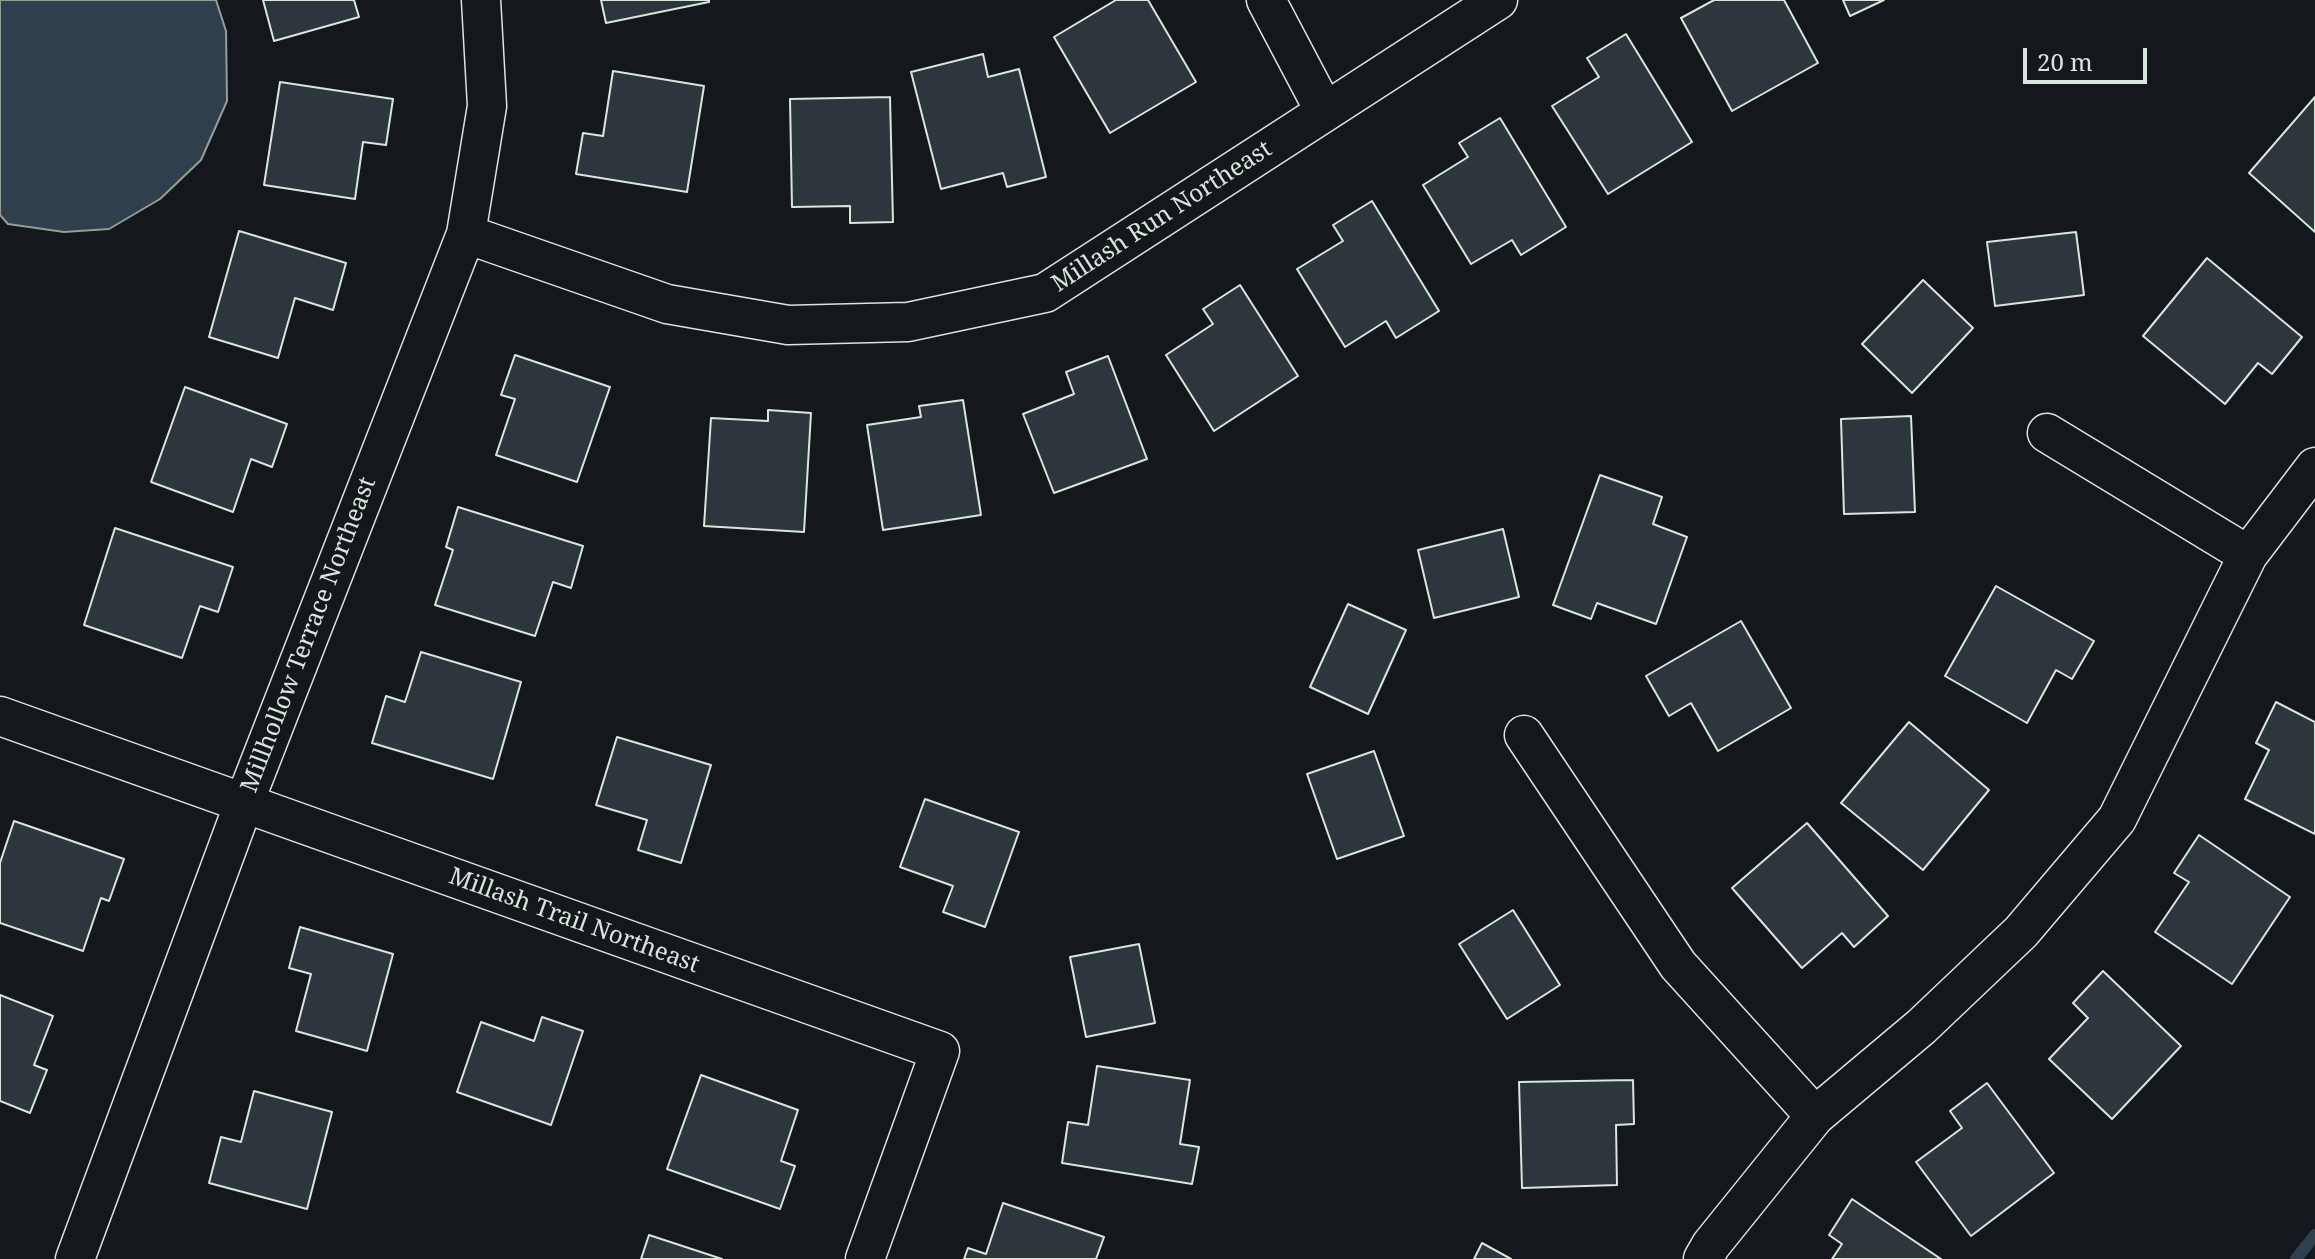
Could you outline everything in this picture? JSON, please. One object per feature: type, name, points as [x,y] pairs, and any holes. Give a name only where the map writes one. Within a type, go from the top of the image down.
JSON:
[{"type":"street","name":"Millhollow Terrace Northeast","points":[[75,1259],[244,803],[466,234],[487,106],[481,0]]},
{"type":"street","points":[[1266,0],[1325,112]]},
{"type":"street","name":"Millash Run Northeast","points":[[466,234],[667,304],[788,325],[908,322],[1045,293],[1498,0]]},
{"type":"street","points":[[2047,433],[2248,555]]},
{"type":"street","points":[[1703,1259],[1815,1116],[1921,1027],[2021,932],[2117,819],[2248,555],[2315,467]]},
{"type":"street","name":"Millash Trail Northeast","points":[[0,716],[940,1051],[865,1259]]},
{"type":"street","points":[[1524,735],[1678,965],[1815,1116]]},
{"type":"water","points":[[0,0],[216,0],[226,31],[227,101],[201,160],[160,199],[109,229],[64,232],[8,224],[0,215]]},
{"type":"building","points":[[263,0],[354,0],[359,17],[274,41]]},
{"type":"building","points":[[601,0],[709,0],[709,2],[606,23]]},
{"type":"building","points":[[1116,0],[1148,0],[1196,82],[1110,133],[1054,37]]},
{"type":"building","points":[[1714,0],[1784,0],[1818,63],[1732,111],[1681,18]]},
{"type":"building","points":[[1843,0],[1884,0],[1850,16]]},
{"type":"building","points":[[1626,34],[1692,142],[1608,194],[1552,106],[1599,77],[1587,58]]},
{"type":"building","points":[[983,54],[988,77],[1019,69],[1046,177],[1007,187],[1003,173],[941,189],[911,72]]},
{"type":"building","points":[[613,71],[704,86],[687,192],[576,174],[583,133],[603,136]]},
{"type":"building","points":[[280,82],[393,99],[386,145],[363,142],[355,199],[264,185]]},
{"type":"building","points":[[890,97],[893,222],[850,223],[850,206],[792,207],[790,99]]},
{"type":"building","points":[[2315,97],[2315,232],[2249,173]]},
{"type":"building","points":[[1500,118],[1566,227],[1521,255],[1512,240],[1471,264],[1423,185],[1468,157],[1459,143]]},
{"type":"building","points":[[1372,201],[1439,311],[1396,338],[1386,321],[1345,347],[1297,269],[1343,241],[1333,225]]},
{"type":"building","points":[[239,231],[346,263],[333,310],[295,298],[278,358],[209,337]]},
{"type":"building","points":[[2076,232],[2084,295],[1995,306],[1987,242]]},
{"type":"building","points":[[2207,258],[2302,337],[2272,374],[2258,363],[2225,404],[2143,336]]},
{"type":"building","points":[[1923,280],[1973,328],[1912,393],[1862,344]]},
{"type":"building","points":[[1240,285],[1298,376],[1214,431],[1166,355],[1213,324],[1203,309]]},
{"type":"building","points":[[515,355],[610,387],[577,482],[496,455],[515,399],[501,395]]},
{"type":"building","points":[[1108,356],[1147,459],[1054,493],[1023,414],[1074,394],[1066,372]]},
{"type":"building","points":[[185,387],[287,424],[272,467],[251,459],[233,512],[151,482]]},
{"type":"building","points":[[963,400],[981,515],[883,530],[867,425],[921,417],[919,406]]},
{"type":"building","points":[[768,410],[811,413],[804,532],[704,526],[711,418],[768,421]]},
{"type":"building","points":[[1911,416],[1915,512],[1844,514],[1841,419]]},
{"type":"building","points":[[1600,475],[1662,497],[1653,524],[1687,537],[1656,624],[1597,603],[1591,619],[1553,605]]},
{"type":"building","points":[[458,507],[583,546],[571,588],[553,582],[535,636],[435,605],[453,550],[446,547]]},
{"type":"building","points":[[115,528],[233,567],[218,612],[200,606],[182,658],[84,625]]},
{"type":"building","points":[[1503,529],[1519,597],[1434,618],[1418,550]]},
{"type":"building","points":[[1996,586],[2094,641],[2072,679],[2056,670],[2027,723],[1945,676]]},
{"type":"building","points":[[1348,604],[1406,630],[1368,714],[1310,687]]},
{"type":"building","points":[[1741,621],[1791,708],[1718,751],[1691,703],[1669,716],[1646,676]]},
{"type":"building","points":[[421,652],[521,682],[493,779],[372,743],[386,696],[405,702]]},
{"type":"building","points":[[2276,702],[2315,722],[2315,834],[2245,799],[2269,750],[2256,743]]},
{"type":"building","points":[[1909,722],[1989,790],[1923,870],[1841,803]]},
{"type":"building","points":[[617,737],[711,765],[681,863],[638,850],[647,820],[596,805]]},
{"type":"building","points":[[1374,751],[1404,836],[1337,859],[1307,774]]},
{"type":"building","points":[[925,799],[1019,832],[985,927],[943,912],[953,886],[900,867]]},
{"type":"building","points":[[14,821],[124,859],[109,901],[101,898],[83,951],[0,923],[0,863]]},
{"type":"building","points":[[1807,823],[1888,916],[1854,947],[1842,933],[1802,968],[1732,888]]},
{"type":"building","points":[[2199,835],[2290,897],[2232,984],[2155,932],[2189,882],[2174,873]]},
{"type":"building","points":[[1513,910],[1560,985],[1507,1019],[1459,944]]},
{"type":"building","points":[[300,927],[393,954],[367,1051],[296,1031],[311,974],[289,968]]},
{"type":"building","points":[[1139,944],[1155,1023],[1086,1037],[1070,957]]},
{"type":"building","points":[[2103,971],[2181,1046],[2112,1119],[2049,1059],[2088,1018],[2073,1003]]},
{"type":"building","points":[[0,995],[53,1016],[34,1065],[47,1070],[30,1113],[0,1101]]},
{"type":"building","points":[[542,1017],[583,1031],[551,1125],[457,1092],[481,1022],[534,1041]]},
{"type":"building","points":[[1097,1066],[1190,1080],[1180,1144],[1199,1147],[1192,1184],[1062,1163],[1068,1122],[1088,1125]]},
{"type":"building","points":[[701,1075],[798,1110],[781,1161],[795,1166],[780,1209],[667,1169]]},
{"type":"building","points":[[1633,1080],[1634,1124],[1616,1125],[1617,1185],[1522,1188],[1519,1082]]},
{"type":"building","points":[[1987,1083],[2054,1173],[1971,1236],[1916,1162],[1962,1128],[1950,1111]]},
{"type":"building","points":[[254,1091],[332,1112],[307,1209],[209,1183],[221,1137],[241,1142]]},
{"type":"building","points":[[1852,1199],[1941,1259],[1832,1259],[1842,1244],[1829,1235]]},
{"type":"building","points":[[1003,1203],[1104,1237],[1096,1259],[964,1259],[968,1248],[986,1254]]},
{"type":"building","points":[[649,1235],[722,1259],[641,1259]]},
{"type":"building","points":[[1482,1243],[1511,1259],[1474,1259]]},
{"type":"waterway","points":[[2296,1259],[2315,1235]]}]
